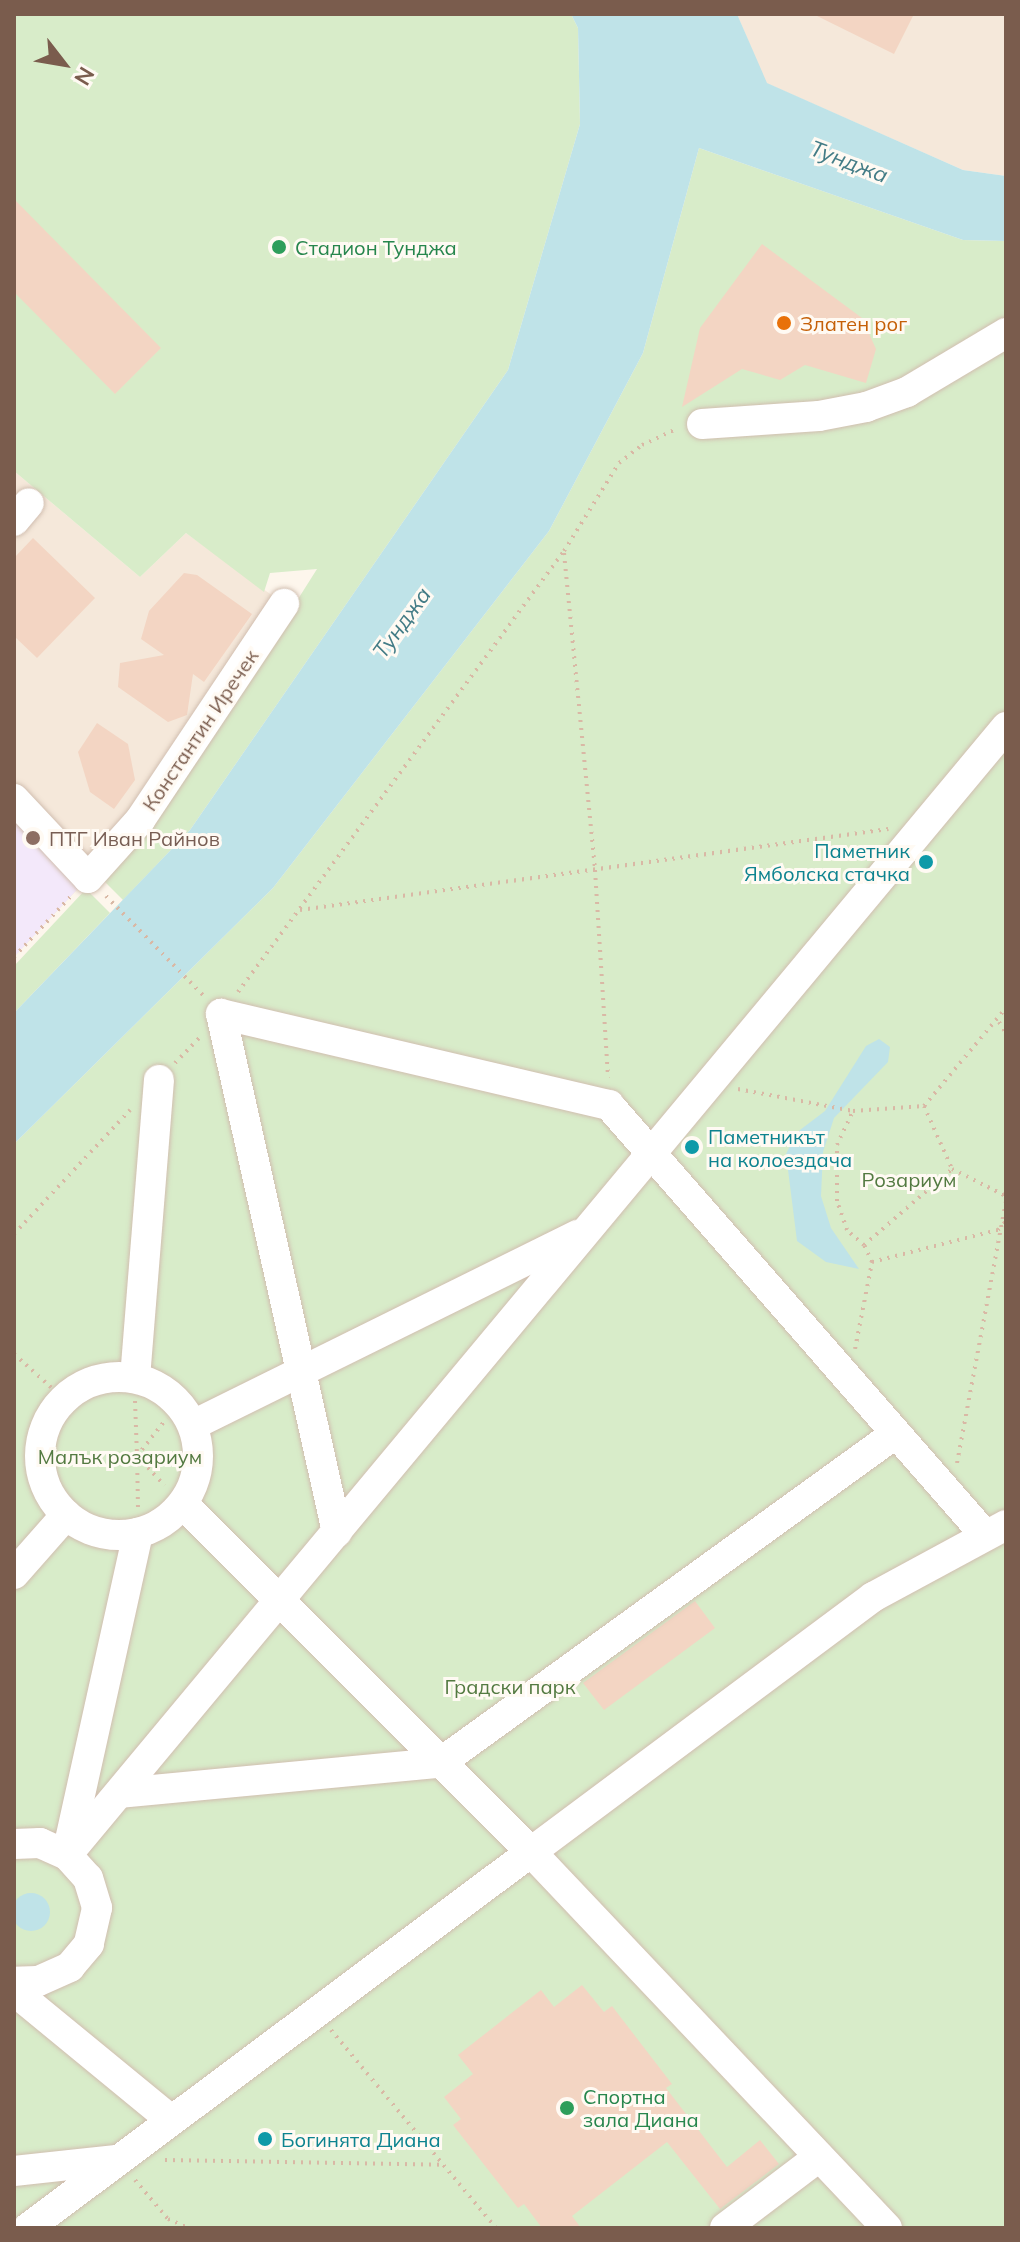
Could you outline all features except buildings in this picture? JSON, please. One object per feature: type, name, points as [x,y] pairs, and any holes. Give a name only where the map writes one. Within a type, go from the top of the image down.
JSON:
[{"type":"street","points":[[702,424],[819,416],[866,407],[907,392],[1006,333]]},
{"type":"street","name":"Константин Иречек","points":[[88,878],[140,820],[284,604]]},
{"type":"street","points":[[67,1855],[1006,727]]},
{"type":"street","points":[[14,799],[88,878]]},
{"type":"street","points":[[28,2228],[873,1597],[995,1530],[951,1497],[609,1105],[221,1014],[337,1532]]},
{"type":"street","points":[[135,1378],[159,1080]]},
{"type":"street","points":[[186,1414],[300,1373],[587,1231]]},
{"type":"street","points":[[109,1377],[135,1378],[159,1387],[186,1414],[199,1452],[195,1480],[183,1504],[162,1523],[138,1533],[100,1532],[66,1515],[41,1471],[44,1433],[64,1399],[85,1384],[109,1377]]},
{"type":"street","points":[[120,1793],[440,1763],[895,1434]]},
{"type":"street","points":[[183,1504],[531,1852],[887,2228]]},
{"type":"street","points":[[14,1574],[66,1515]]},
{"type":"street","points":[[67,1855],[138,1533]]},
{"type":"street","points":[[14,1844],[40,1843],[67,1855],[94,1893],[95,1927],[89,1944],[55,1977],[14,1982]]},
{"type":"street","points":[[14,1991],[171,2120]]},
{"type":"street","points":[[725,2228],[819,2157]]},
{"type":"street","points":[[14,2171],[118,2159]]},
{"type":"path","points":[[14,1234],[221,1014],[564,551],[619,463],[666,431],[702,424]]},
{"type":"path","points":[[564,551],[595,870],[609,1105]]},
{"type":"path","points":[[300,910],[926,823]]},
{"type":"path","points":[[14,957],[88,878],[221,1014]]},
{"type":"path","points":[[709,1084],[853,1111],[924,1106],[999,1022],[1006,1008]]},
{"type":"path","points":[[999,1022],[1006,1033]]},
{"type":"path","points":[[924,1106],[952,1169],[1006,1198],[951,1497]]},
{"type":"path","points":[[849,1380],[872,1262],[864,1245],[847,1230],[837,1201],[837,1145],[853,1111]]},
{"type":"path","points":[[864,1245],[952,1169]]},
{"type":"path","points":[[872,1262],[998,1230],[1006,1221]]},
{"type":"path","points":[[14,1354],[64,1399]]},
{"type":"path","points":[[135,1378],[138,1533]]},
{"type":"path","points":[[137,1456],[186,1414]]},
{"type":"path","points":[[137,1456],[183,1504]]},
{"type":"path","points":[[316,2012],[496,2228]]},
{"type":"path","points":[[118,2159],[444,2165]]},
{"type":"path","points":[[118,2159],[168,2219],[188,2228]]},
{"type":"shaded area","points":[[737,14],[1006,14],[1006,176],[963,170],[766,83]]},
{"type":"shaded area","points":[[14,471],[140,577],[186,533],[284,604],[88,878],[14,957]]},
{"type":"shaded area","name":"ПТГ Иван Райнов","points":[[14,799],[88,878],[14,957]]},
{"type":"green space","name":"Стадион Тунджа","points":[[14,14],[571,14],[578,28],[580,124],[508,370],[190,830],[123,900],[100,877],[166,808],[317,569],[270,573],[264,592],[186,533],[140,577],[14,471]]},
{"type":"green space","name":"Градски парк","points":[[699,148],[963,240],[1006,241],[1006,2228],[14,2228],[14,1144],[273,888],[549,531],[643,353]]},
{"type":"green space","points":[[86,889],[110,913],[14,1013],[14,966]]},
{"type":"water","name":"Тунджа","points":[[571,14],[737,14],[767,83],[963,170],[1006,176],[1006,241],[963,240],[699,148],[643,353],[549,531],[273,888],[14,1144],[14,1013],[190,830],[508,370],[580,124],[578,28]]},
{"type":"water","points":[[879,1039],[890,1047],[888,1062],[834,1118],[823,1152],[821,1196],[831,1228],[859,1269],[826,1262],[797,1241],[786,1154],[796,1133],[825,1111],[866,1046]]},
{"type":"water","points":[[31,1893],[45,1898],[50,1912],[45,1926],[31,1931],[17,1926],[12,1912],[17,1898]]},
{"type":"place","name":"Стадион Тунджа","points":[[279,247]]},
{"type":"place","name":"Златен рог","points":[[784,323]]},
{"type":"place","name":"ПТГ Иван Райнов","points":[[33,838]]},
{"type":"place","name":"Паметник Ямболска стачка","points":[[926,862]]},
{"type":"place","name":"Паметникът на колоездача","points":[[692,1147]]},
{"type":"place","name":"Спортна зала Диана","points":[[567,2108]]},
{"type":"place","name":"Богинята Диана","points":[[265,2139]]},
{"type":"park label","name":"Розариум","points":[[909,1179]]},
{"type":"park label","name":"Малък розариум","points":[[120,1456]]}]
